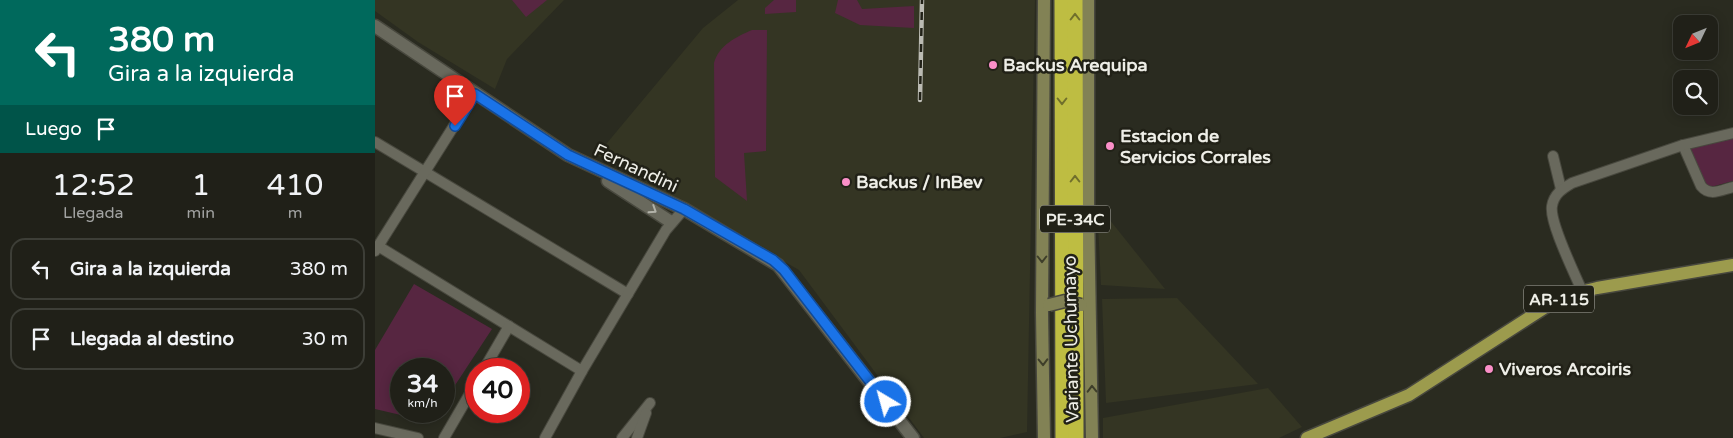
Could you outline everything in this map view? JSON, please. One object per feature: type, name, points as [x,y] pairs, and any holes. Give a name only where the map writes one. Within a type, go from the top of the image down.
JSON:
[{"type":"highway","name":"Variante Uchumayo","points":[[1062,0],[1063,438]]},
{"type":"highway","name":"Variante Uchumayo","points":[[1075,0],[1076,438]]},
{"type":"main road","name":"Variante Uchumayo","points":[[1044,0],[1046,309],[1044,438]]},
{"type":"main road","name":"Variante Uchumayo","points":[[1088,0],[1085,308],[1092,438]]},
{"type":"main road","name":"AR-115","points":[[1307,438],[1409,394],[1555,301],[1597,288],[1733,265]]},
{"type":"main road","points":[[1046,309],[1065,301],[1085,308]]},
{"type":"street","name":"Fernandini","points":[[375,26],[568,155],[684,209],[779,264],[913,438]]},
{"type":"street","points":[[475,94],[376,249],[509,326],[582,371]]},
{"type":"street","points":[[1582,292],[1551,208],[1555,197],[1561,189],[1571,183],[1683,145],[1733,133]]},
{"type":"street","points":[[375,142],[628,294]]},
{"type":"street","points":[[1683,145],[1705,192],[1711,193],[1733,187]]},
{"type":"street","points":[[568,155],[671,222]]},
{"type":"street","points":[[1553,156],[1561,189]]},
{"type":"street","points":[[545,438],[582,371],[671,222],[684,209]]},
{"type":"street","points":[[490,358],[509,326]]},
{"type":"street","points":[[444,438],[465,402]]},
{"type":"street","points":[[622,438],[650,403],[637,438]]},
{"type":"street","points":[[375,428],[418,438]]},
{"type":"shaded area","points":[[375,0],[564,0],[507,59],[495,89],[418,42],[375,11]]},
{"type":"shaded area","points":[[512,0],[547,0],[526,17]]},
{"type":"shaded area","points":[[738,0],[1035,0],[1027,432],[1000,438],[924,438],[799,270],[597,155],[703,28]]},
{"type":"shaded area","points":[[774,0],[796,0],[796,12],[765,14],[765,8]]},
{"type":"shaded area","points":[[838,0],[857,0],[862,9],[914,6],[914,28],[860,25],[835,13]]},
{"type":"shaded area","points":[[752,30],[767,30],[766,151],[744,153],[747,201],[715,177],[714,63],[724,46]]},
{"type":"shaded area","points":[[1733,135],[1733,181],[1707,188],[1690,149]]},
{"type":"shaded area","points":[[1097,204],[1165,289],[1101,285]]},
{"type":"shaded area","points":[[414,284],[492,329],[473,358],[465,358],[465,370],[455,385],[455,358],[390,358],[390,412],[375,409],[375,350]]},
{"type":"shaded area","points":[[1177,298],[1258,384],[1106,403],[1102,299]]},
{"type":"shaded area","points":[[1268,388],[1302,427],[1279,438],[1103,438],[1103,418]]},
{"type":"railway","points":[[920,100],[922,0]]},
{"type":"place","name":"Backus Arequipa","points":[[993,65]]},
{"type":"place","name":"Estacion de Servicios Corrales","points":[[1110,146]]},
{"type":"place","name":"Backus / InBev","points":[[846,182]]},
{"type":"place","name":"Viveros Arcoiris","points":[[1489,369]]},
{"type":"route","points":[[455,126],[475,94],[568,155],[684,209],[773,260],[784,270],[886,402]]}]
